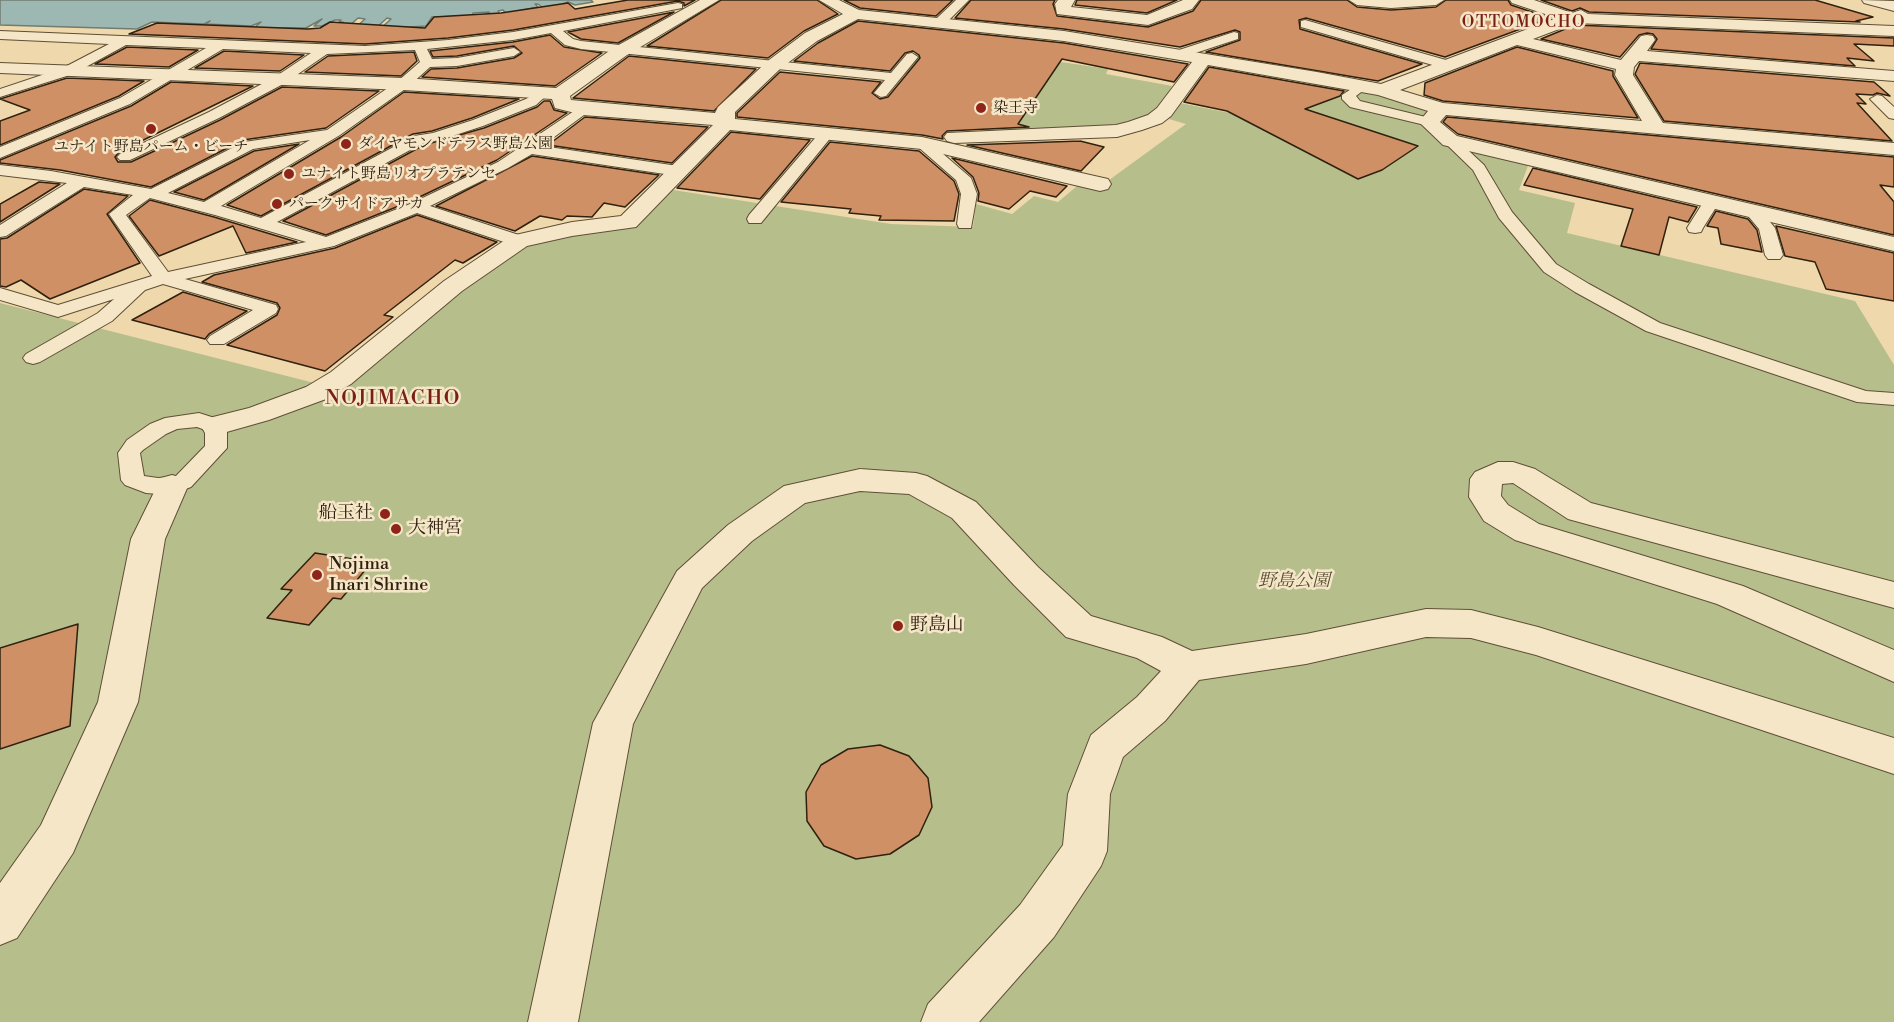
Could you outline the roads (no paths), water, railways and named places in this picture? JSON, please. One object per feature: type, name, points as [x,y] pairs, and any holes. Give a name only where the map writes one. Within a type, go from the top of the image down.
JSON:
[{"type":"street","points":[[678,6],[703,0]]},
{"type":"street","points":[[0,68],[403,84],[551,93],[711,0]]},
{"type":"street","points":[[827,0],[856,14],[1064,36],[1362,86],[1382,90],[1435,116],[1657,129],[1894,149]]},
{"type":"street","points":[[1067,0],[1063,4],[1063,11],[1148,20],[1186,6],[1191,0]]},
{"type":"street","points":[[1357,0],[1391,3],[1436,0]]},
{"type":"street","points":[[1518,0],[1572,18],[1889,33]]},
{"type":"street","points":[[1870,0],[1894,6]]},
{"type":"street","points":[[1382,90],[1572,18],[1630,3]]},
{"type":"street","points":[[216,426],[259,414],[316,393],[341,378],[453,286],[519,241],[572,229],[628,222],[725,122],[725,111],[775,64],[811,37],[856,14]]},
{"type":"street","points":[[1657,129],[1624,75],[1629,61],[1665,22]]},
{"type":"street","points":[[1517,40],[1629,61],[1894,76]]},
{"type":"street","points":[[922,143],[960,137],[1117,131],[1155,120],[1164,112],[1204,58]]},
{"type":"street","points":[[551,93],[561,104],[583,109],[922,143],[1100,184]]},
{"type":"street","points":[[1435,116],[1450,141],[1894,244]]},
{"type":"street","points":[[1894,596],[1580,511],[1524,476],[1513,472],[1498,472],[1486,479],[1485,497],[1496,513],[1527,532],[1730,595],[1894,668]]},
{"type":"street","points":[[553,1022],[613,723],[689,580],[740,533],[795,494],[860,480],[916,484],[964,510],[1026,576],[1079,627],[1149,647],[1188,667],[1306,649],[1426,623],[1471,624],[1538,641],[1894,756]]},
{"type":"street","points":[[0,922],[57,839],[118,702],[148,539],[172,486]]},
{"type":"street","points":[[946,1022],[1037,921],[1085,851],[1089,794],[1107,747],[1151,709],[1188,667]]},
{"type":"lane","points":[[940,22],[963,0]]},
{"type":"lane","points":[[0,35],[324,50],[420,47],[502,38],[678,6]]},
{"type":"lane","points":[[1305,24],[1448,65]]},
{"type":"lane","points":[[554,29],[569,42]]},
{"type":"lane","points":[[1180,54],[1234,36]]},
{"type":"lane","points":[[0,93],[68,71],[123,41]]},
{"type":"lane","points":[[547,46],[569,42],[621,51],[894,77]]},
{"type":"lane","points":[[0,153],[21,142],[125,101],[219,46]]},
{"type":"lane","points":[[420,47],[427,63]]},
{"type":"lane","points":[[124,157],[214,115],[280,80],[324,50]]},
{"type":"lane","points":[[207,207],[334,132],[403,84],[427,63],[457,62],[524,50]]},
{"type":"lane","points":[[881,93],[912,57]]},
{"type":"lane","points":[[1362,86],[1349,95],[1349,99],[1355,104],[1435,116]]},
{"type":"lane","points":[[264,223],[419,139],[478,123],[551,93]]},
{"type":"lane","points":[[1877,99],[1894,116]]},
{"type":"lane","points":[[0,294],[58,311],[154,280],[328,242],[416,207],[503,165],[529,149],[583,109]]},
{"type":"lane","points":[[217,340],[269,309],[154,280],[117,214],[150,194],[249,145],[334,132]]},
{"type":"lane","points":[[755,219],[827,133]]},
{"type":"lane","points":[[1450,141],[1479,168],[1505,214],[1550,268],[1582,288],[1653,327],[1864,397],[1894,399]]},
{"type":"lane","points":[[922,143],[963,178],[969,194],[965,224]]},
{"type":"lane","points":[[529,149],[678,171]]},
{"type":"lane","points":[[0,170],[150,194],[207,207],[328,242]]},
{"type":"lane","points":[[0,232],[80,182]]},
{"type":"lane","points":[[1695,228],[1712,201]]},
{"type":"lane","points":[[416,207],[519,241]]},
{"type":"lane","points":[[1752,211],[1767,228],[1774,255]]},
{"type":"lane","points":[[33,358],[105,317],[154,280]]},
{"type":"lane","points":[[199,420],[216,426],[216,448],[183,482],[172,486],[146,485],[133,480],[129,453],[144,436],[173,423],[199,420]]},
{"type":"water","points":[[0,0],[591,0],[593,2],[575,5],[568,2],[546,10],[535,4],[538,7],[508,16],[503,10],[498,11],[502,17],[490,15],[489,12],[473,13],[473,16],[432,17],[426,26],[380,29],[391,19],[387,18],[375,29],[354,29],[365,19],[358,18],[346,29],[343,22],[339,22],[341,20],[314,26],[322,19],[306,28],[254,28],[261,22],[251,26],[206,24],[210,21],[204,24],[152,22],[137,29],[0,25]]},
{"type":"place","name":"染王寺","points":[[981,108]]},
{"type":"place","name":"ユナイト野島パーム・ビーチ","points":[[151,129]]},
{"type":"place","name":"ダイヤモンドテラス野島公園","points":[[346,144]]},
{"type":"place","name":"ユナイト野島リオプラテンセ","points":[[289,174]]},
{"type":"place","name":"パークサイドアサカ","points":[[277,204]]},
{"type":"place","name":"船玉社","points":[[385,514]]},
{"type":"place","name":"大神宮","points":[[396,529]]},
{"type":"place","name":"Nojima Inari Shrine","points":[[317,575]]},
{"type":"place","name":"野島山","points":[[898,626]]},
{"type":"district","name":"OTTOMOCHO","points":[[1524,23]]},
{"type":"district","name":"NOJIMACHO","points":[[393,399]]},
{"type":"park label","name":"野島公園","points":[[1294,582]]}]
